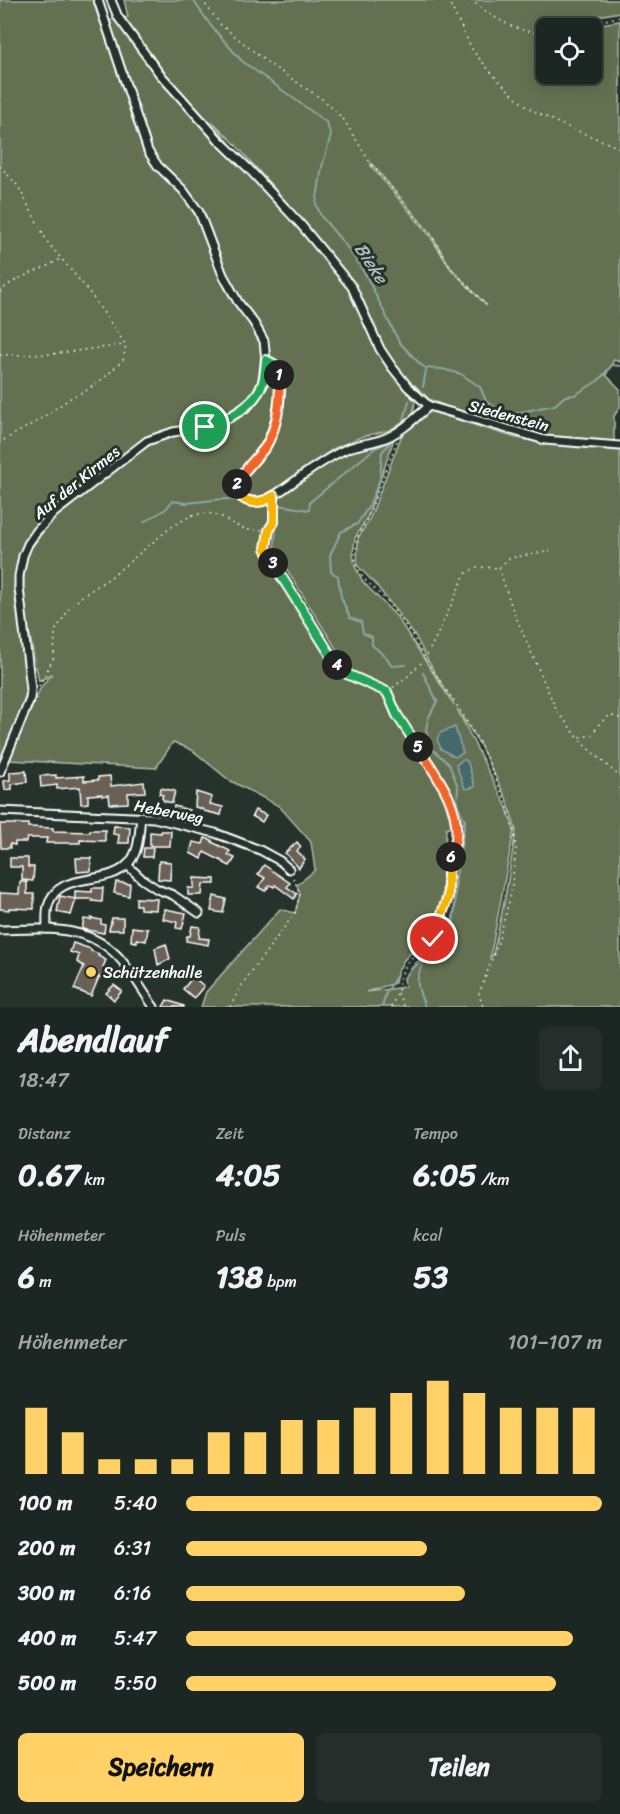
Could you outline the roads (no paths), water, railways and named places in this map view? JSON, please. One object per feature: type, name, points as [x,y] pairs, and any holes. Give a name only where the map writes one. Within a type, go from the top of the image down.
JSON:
[{"type":"street","points":[[98,0],[148,151],[158,166],[183,190],[199,212],[223,274],[238,302],[254,322],[264,341],[266,360],[274,364],[278,373],[279,405],[276,419],[266,445],[238,481],[237,490],[242,498],[252,502],[267,500],[344,450],[363,442],[381,440],[401,431],[429,406],[408,387],[386,358],[352,287],[302,226],[219,140],[159,73],[118,17],[111,0]]},
{"type":"street","name":"Auf der Kirmes","points":[[0,772],[30,699],[31,678],[20,600],[19,576],[28,544],[54,513],[147,441],[173,432],[222,422],[248,406],[263,386],[266,360]]},
{"type":"street","name":"Siedenstein","points":[[429,406],[545,440],[620,446]]},
{"type":"street","name":"Heberweg","points":[[0,811],[154,818],[215,833],[260,850],[289,869]]},
{"type":"street","points":[[47,929],[47,907],[52,895],[65,884],[110,875],[127,865],[138,846],[141,816]]},
{"type":"street","points":[[127,865],[142,879],[157,889],[173,895],[199,913]]},
{"type":"street","points":[[0,930],[63,929],[100,941],[121,959],[154,1007]]},
{"type":"water","points":[[455,727],[463,753],[455,757],[441,749],[437,739],[440,733]]},
{"type":"water","points":[[462,760],[468,763],[475,787],[465,789],[456,765]]},
{"type":"waterway","name":"Bieke","points":[[193,0],[211,26],[242,61],[326,122],[331,135],[322,167],[316,204],[321,216],[347,247],[367,277],[399,342],[421,365],[426,368],[461,374],[480,387],[486,401],[503,413],[516,413],[555,405],[565,396],[575,395],[599,380],[612,365],[620,366]]},
{"type":"waterway","points":[[423,387],[426,370]]},
{"type":"waterway","points":[[404,419],[409,401]]},
{"type":"waterway","points":[[392,441],[382,452],[380,479],[369,506],[357,524],[341,532],[330,555],[331,572],[338,576],[341,597],[350,618],[361,622],[363,633],[372,637],[372,645],[387,658],[392,666],[406,665]]},
{"type":"waterway","points":[[279,505],[309,510],[310,502],[375,448],[392,441]]},
{"type":"waterway","points":[[144,522],[166,509],[172,501],[187,503],[235,500]]},
{"type":"waterway","points":[[410,970],[447,937],[445,931],[451,925],[455,910],[454,872],[459,859],[460,841],[465,821],[457,804],[458,787],[449,764],[431,748],[426,730],[428,719],[437,701],[423,673]]},
{"type":"waterway","points":[[425,959],[418,977],[419,990],[425,1007]]},
{"type":"waterway","points":[[382,1007],[386,993],[395,978]]},
{"type":"place","name":"Schützenhalle","points":[[91,972]]}]
